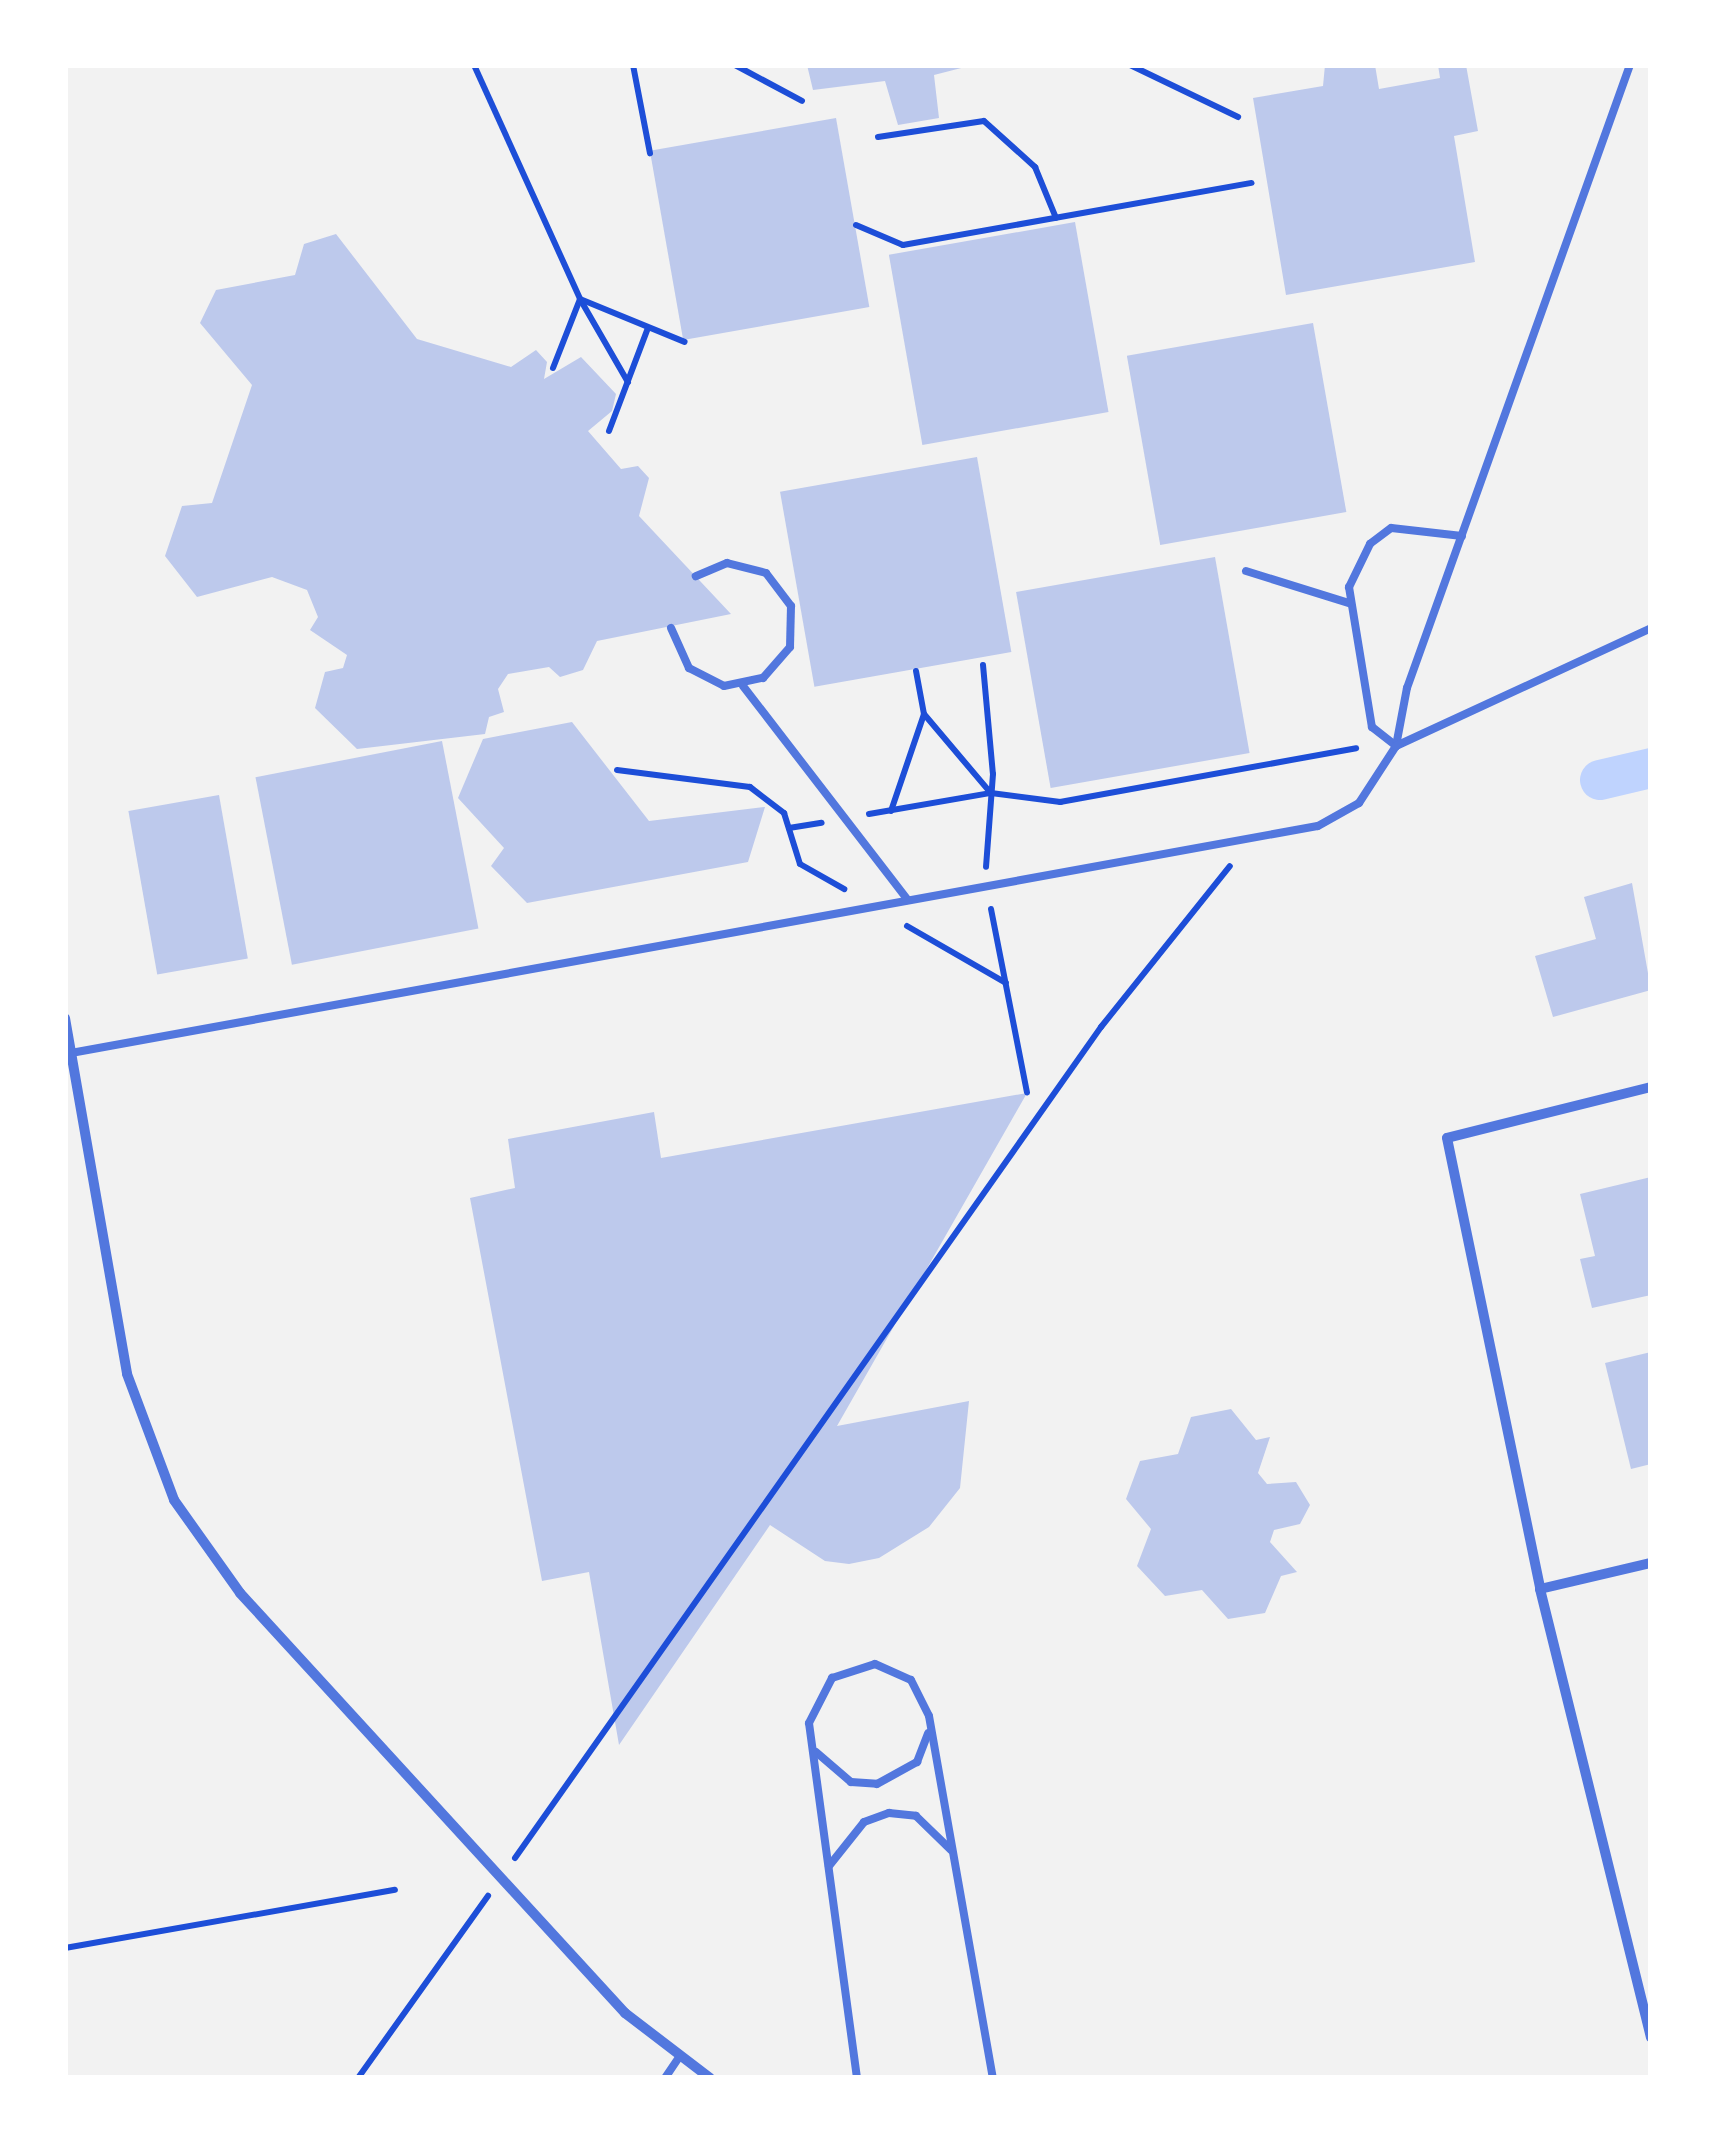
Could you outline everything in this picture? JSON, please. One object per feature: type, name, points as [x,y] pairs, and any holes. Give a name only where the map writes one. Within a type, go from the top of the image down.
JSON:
[{"type":"street","points":[[65,1018],[127,1374],[174,1500],[240,1593],[625,2013],[710,2078]]},
{"type":"street","points":[[1651,1087],[1447,1138],[1540,1589],[1651,2036]]},
{"type":"street","points":[[1540,1589],[1651,1563]]},
{"type":"lane","points":[[72,1053],[1318,826],[1359,803],[1396,746],[1462,536],[1630,65]]},
{"type":"lane","points":[[1396,746],[1372,727],[1350,603],[1370,544],[1390,528],[1462,536]]},
{"type":"lane","points":[[696,576],[747,564],[782,587],[791,606],[792,637],[779,665],[744,686]]},
{"type":"lane","points":[[1246,571],[1350,603]]},
{"type":"lane","points":[[672,628],[689,668],[744,686],[841,820],[908,900]]},
{"type":"lane","points":[[1396,746],[1651,628]]},
{"type":"lane","points":[[857,2078],[814,1748],[815,1698],[854,1666],[911,1680],[929,1716],[993,2078]]},
{"type":"lane","points":[[814,1748],[840,1776],[877,1784],[917,1762],[929,1716]]},
{"type":"lane","points":[[829,1866],[864,1822],[890,1813],[916,1816],[954,1854]]},
{"type":"lane","points":[[665,2078],[680,2056]]},
{"type":"path","points":[[474,65],[580,299],[628,382]]},
{"type":"path","points":[[633,65],[650,153]]},
{"type":"path","points":[[735,65],[802,102]]},
{"type":"path","points":[[1130,65],[1238,117]]},
{"type":"path","points":[[878,137],[992,125],[1035,167],[1056,218]]},
{"type":"path","points":[[856,225],[903,245],[1252,183]]},
{"type":"path","points":[[580,299],[684,342]]},
{"type":"path","points":[[553,368],[580,299]]},
{"type":"path","points":[[609,431],[648,328]]},
{"type":"path","points":[[891,810],[924,714],[916,671]]},
{"type":"path","points":[[924,714],[991,793]]},
{"type":"path","points":[[789,828],[991,793],[1060,802],[1356,748]]},
{"type":"path","points":[[617,770],[750,787],[784,812],[800,864],[1006,982]]},
{"type":"path","points":[[358,2078],[1101,1027],[1252,838]]},
{"type":"path","points":[[65,1948],[395,1890]]},
{"type":"building","points":[[807,65],[969,66],[934,75],[939,118],[898,125],[885,81],[813,90]]},
{"type":"building","points":[[1325,65],[1375,65],[1379,89],[1440,78],[1438,65],[1466,65],[1478,131],[1454,136],[1475,262],[1286,295],[1253,98],[1323,86]]},
{"type":"building","points":[[836,118],[869,307],[683,340],[650,151]]},
{"type":"building","points":[[1075,222],[1109,412],[922,445],[889,255]]},
{"type":"building","points":[[336,234],[417,339],[511,367],[536,350],[547,362],[544,379],[581,357],[616,394],[612,411],[588,431],[621,469],[638,466],[649,478],[639,516],[731,614],[597,641],[583,670],[560,677],[549,667],[508,674],[498,689],[504,712],[489,717],[485,734],[357,749],[315,708],[325,672],[343,668],[347,655],[310,630],[318,617],[307,590],[272,577],[197,597],[165,556],[182,506],[212,503],[252,385],[200,323],[216,290],[295,275],[304,244]]},
{"type":"building","points":[[1313,323],[1346,512],[1160,545],[1127,356]]},
{"type":"building","points":[[977,457],[1011,652],[814,687],[780,492]]},
{"type":"building","points":[[1215,557],[1250,753],[1051,788],[1016,592]]},
{"type":"building","points":[[572,722],[649,821],[765,807],[748,862],[527,903],[491,866],[504,848],[458,798],[483,739]]},
{"type":"building","points":[[442,741],[478,928],[292,965],[255,777]]},
{"type":"building","points":[[219,795],[248,958],[157,974],[128,811]]},
{"type":"building","points":[[1632,883],[1651,990],[1553,1017],[1535,956],[1596,939],[1584,897]]},
{"type":"building","points":[[1027,1093],[837,1426],[969,1401],[960,1488],[929,1527],[879,1558],[849,1564],[825,1561],[770,1525],[619,1745],[589,1572],[542,1581],[470,1198],[515,1188],[508,1139],[654,1112],[661,1158]]},
{"type":"building","points":[[1651,1177],[1651,1295],[1592,1308],[1580,1259],[1595,1256],[1580,1194]]},
{"type":"building","points":[[1651,1352],[1651,1464],[1631,1469],[1605,1363]]},
{"type":"building","points":[[1231,1409],[1256,1440],[1270,1437],[1258,1473],[1267,1484],[1296,1482],[1310,1505],[1300,1524],[1274,1530],[1270,1542],[1297,1572],[1281,1576],[1265,1613],[1228,1619],[1202,1590],[1165,1596],[1137,1566],[1151,1529],[1126,1499],[1140,1461],[1178,1454],[1191,1417]]},
{"type":"waterway","points":[[1600,780],[1651,768]]}]
